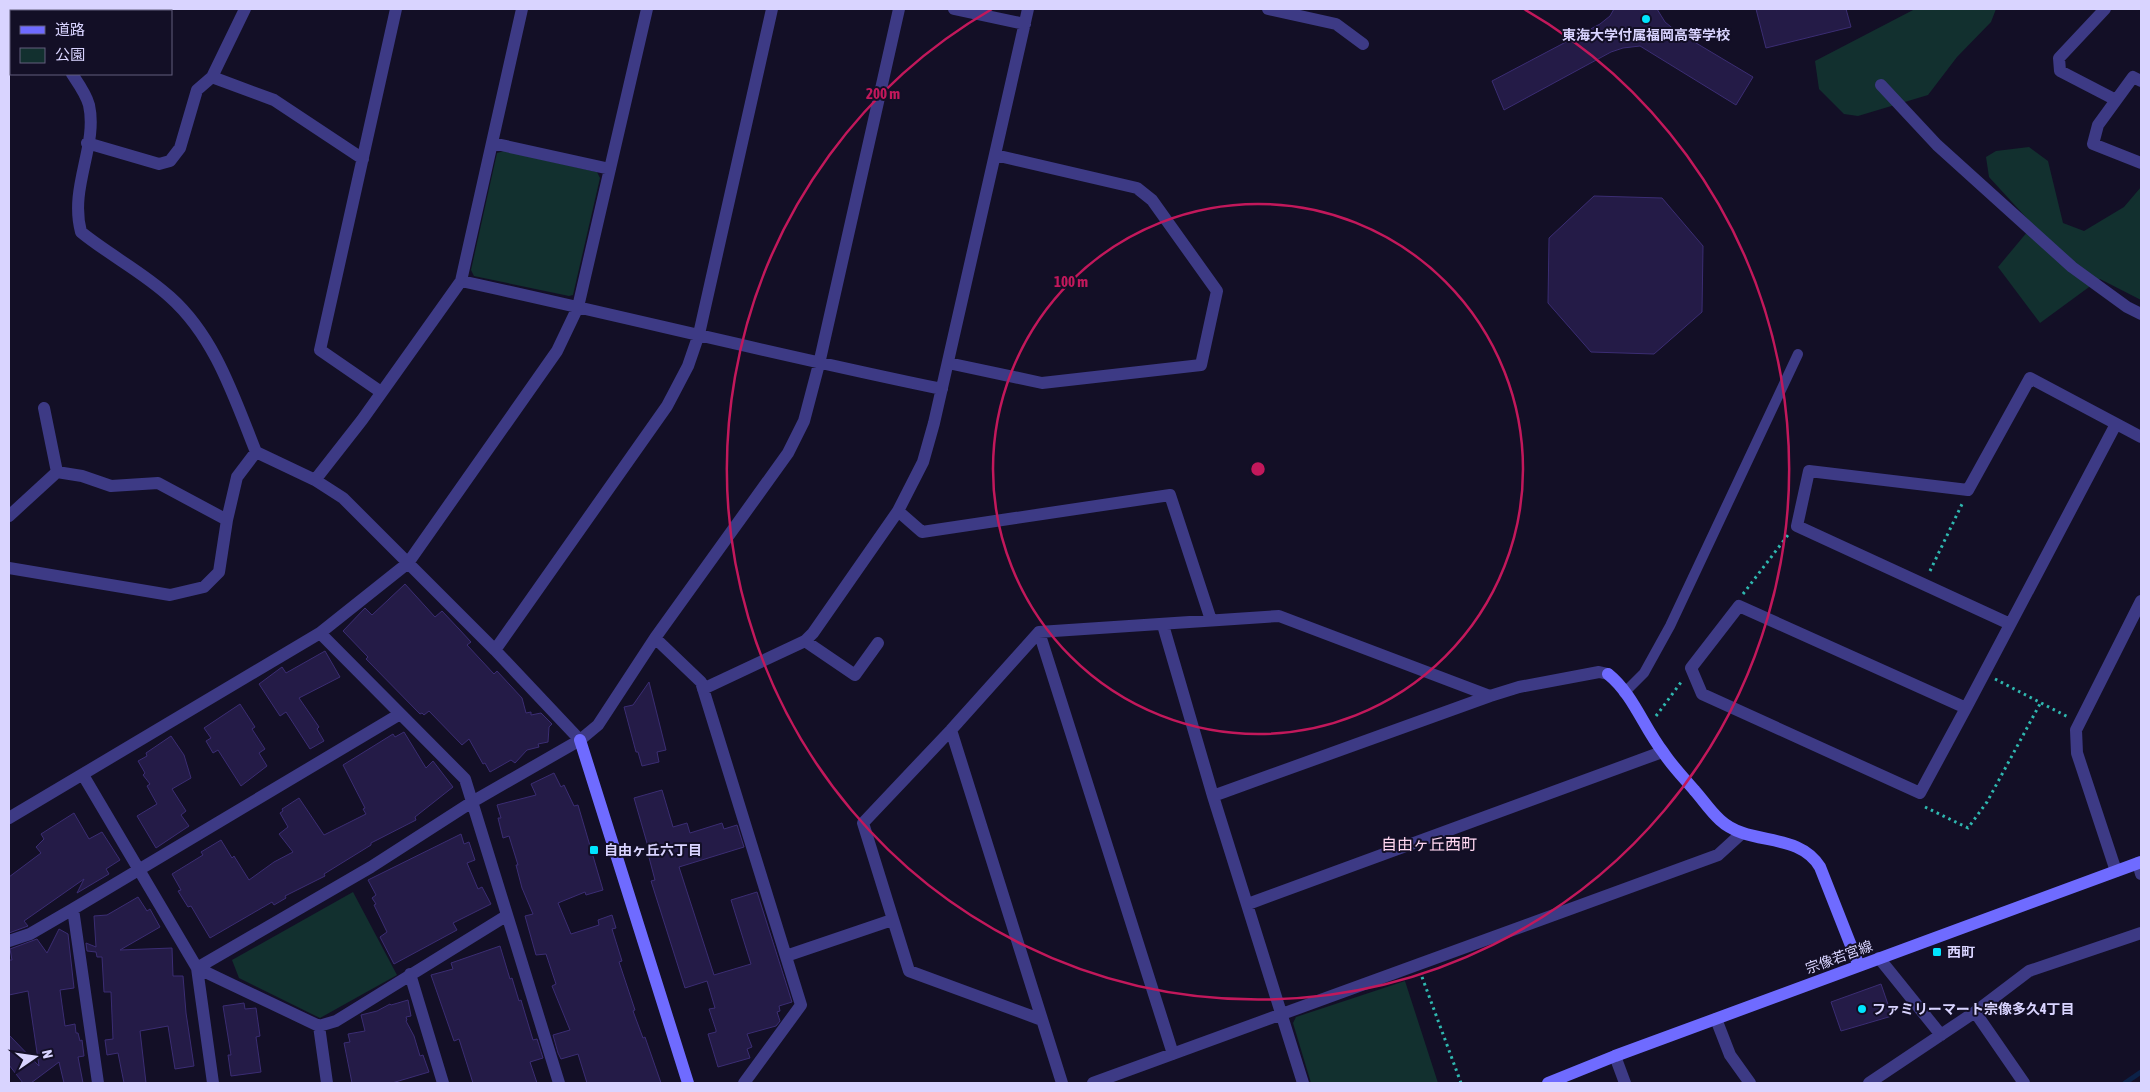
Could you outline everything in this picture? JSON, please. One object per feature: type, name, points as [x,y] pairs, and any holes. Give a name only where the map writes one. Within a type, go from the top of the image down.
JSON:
[{"type":"street","points":[[87,143],[159,164],[170,161],[180,148],[197,90],[212,77],[245,9]]},
{"type":"street","points":[[381,392],[320,350],[396,9]]},
{"type":"street","points":[[315,480],[362,420],[462,281],[522,9]]},
{"type":"street","points":[[9,818],[320,632],[408,563],[557,351],[578,307],[647,9]]},
{"type":"street","points":[[495,650],[667,406],[688,366],[699,334],[772,9]]},
{"type":"street","points":[[197,968],[372,867],[472,802],[580,740],[598,725],[655,638],[788,453],[804,421],[819,364],[899,9]]},
{"type":"street","points":[[954,9],[1025,24]]},
{"type":"street","points":[[704,689],[805,641],[813,633],[898,511],[923,462],[942,389],[1028,9]]},
{"type":"street","points":[[1268,9],[1336,24],[1363,44]]},
{"type":"street","points":[[2104,9],[2059,58],[2060,71],[2116,100]]},
{"type":"street","points":[[73,75],[88,103],[91,121],[78,189],[77,219],[81,232],[170,296],[194,322],[219,361],[256,452],[315,480],[343,498],[495,650],[580,740],[688,1083]]},
{"type":"street","points":[[212,77],[274,100],[363,159]]},
{"type":"street","points":[[2141,81],[2133,77],[2098,125],[2093,144],[2141,163]]},
{"type":"street","points":[[1881,85],[1938,145],[2072,268],[2127,307],[2141,314]]},
{"type":"street","points":[[492,143],[610,169]]},
{"type":"street","points":[[948,362],[1042,383],[1201,366],[1217,292],[1152,200],[1137,188],[995,155]]},
{"type":"street","points":[[462,281],[699,334],[819,364],[942,389]]},
{"type":"street","points":[[2010,624],[1797,526],[1809,471],[1968,490],[2030,378],[2141,437]]},
{"type":"street","points":[[44,408],[57,472]]},
{"type":"street","points":[[1966,708],[1739,606],[1691,668],[1702,694],[1920,793],[1966,708],[2116,424]]},
{"type":"street","points":[[9,568],[170,595],[204,587],[219,572],[227,520],[237,477],[256,452]]},
{"type":"street","points":[[57,472],[82,476],[112,486],[158,483],[227,520]]},
{"type":"street","points":[[9,516],[57,472]]},
{"type":"street","points":[[898,511],[922,532],[1170,495],[1211,620]]},
{"type":"street","points":[[2116,871],[2078,753],[2076,730],[2141,601]]},
{"type":"street","points":[[1042,1020],[908,971],[863,823],[951,730],[1039,632],[1279,616],[1490,696]]},
{"type":"street","points":[[1163,625],[1213,796],[1303,1083]]},
{"type":"street","points":[[320,632],[465,779],[559,1083]]},
{"type":"street","points":[[1039,632],[1173,1054]]},
{"type":"street","points":[[655,638],[701,682],[704,689],[801,1005],[744,1083]]},
{"type":"street","points":[[805,641],[855,675],[878,643]]},
{"type":"street","points":[[1213,796],[1519,687],[1599,672],[1608,674],[1624,692],[1662,752],[1720,820],[1742,834],[1788,844],[1804,850],[1813,856],[1820,867],[1859,966]]},
{"type":"street","points":[[9,941],[30,934],[400,714]]},
{"type":"street","points":[[951,730],[1062,1083]]},
{"type":"street","points":[[1248,904],[1662,752]]},
{"type":"street","points":[[83,775],[197,968],[213,1083]]},
{"type":"street","points":[[1093,1083],[1282,1016],[1417,964],[1718,855],[1742,834]]},
{"type":"street","name":"宗像若宮線","points":[[1548,1083],[1615,1056],[2116,871],[2140,867]]},
{"type":"street","points":[[73,909],[98,1083]]},
{"type":"street","points":[[197,968],[319,1026],[336,1021],[506,916]]},
{"type":"street","points":[[786,956],[892,920]]},
{"type":"street","points":[[1869,1083],[1975,1012],[2029,971],[2141,934]]},
{"type":"street","points":[[1880,958],[1941,1035]]},
{"type":"street","points":[[410,974],[443,1083]]},
{"type":"street","points":[[1975,1012],[2024,1083]]},
{"type":"street","points":[[1716,1019],[1730,1055],[1750,1083]]},
{"type":"street","points":[[319,1026],[328,1083]]},
{"type":"street","points":[[1615,1056],[1625,1083]]},
{"type":"lane","points":[[1624,692],[1644,674],[1670,626],[1798,354]]},
{"type":"path","points":[[1923,585],[1955,523],[1968,490]]},
{"type":"path","points":[[1739,606],[1742,594],[1797,526]]},
{"type":"path","points":[[1647,728],[1691,668]]},
{"type":"path","points":[[1984,674],[2079,723]]},
{"type":"path","points":[[1920,793],[1918,804],[1968,828],[1987,802],[2041,702]]},
{"type":"path","points":[[1417,964],[1462,1083]]},
{"type":"green space","points":[[1915,9],[1996,9],[1991,22],[1957,57],[1928,95],[1858,116],[1844,114],[1819,89],[1815,61]]},
{"type":"green space","points":[[2029,147],[2048,161],[2063,223],[2084,231],[2124,207],[2141,187],[2141,300],[2100,279],[2040,323],[1998,267],[2033,225],[1989,177],[1986,157],[1996,151]]},
{"type":"green space","points":[[504,151],[597,172],[600,178],[573,295],[569,296],[474,276],[471,270],[497,153]]},
{"type":"green space","points":[[353,892],[397,975],[320,1018],[239,978],[232,960]]},
{"type":"green space","points":[[1405,981],[1438,1083],[1311,1083],[1293,1023],[1296,1017]]},
{"type":"building","points":[[1614,9],[1657,9],[1665,22],[1676,31],[1753,77],[1736,105],[1640,46],[1611,52],[1504,110],[1492,81],[1600,24],[1610,16]]},
{"type":"building","points":[[1756,9],[1846,9],[1851,27],[1766,48]]},
{"type":"building","points":[[1594,196],[1662,198],[1703,246],[1702,312],[1654,354],[1591,352],[1548,303],[1549,238]]},
{"type":"building","points":[[405,584],[435,617],[442,611],[459,629],[471,642],[467,645],[494,674],[497,671],[522,698],[526,713],[531,712],[531,715],[541,713],[552,724],[549,727],[548,742],[538,744],[539,747],[527,750],[515,763],[511,760],[490,772],[485,763],[483,764],[469,739],[462,745],[429,711],[424,715],[420,714],[366,659],[368,657],[343,631],[365,608],[372,615]]},
{"type":"building","points":[[325,651],[340,677],[299,698],[319,727],[317,729],[324,741],[310,749],[286,712],[280,716],[259,684],[282,667],[286,673]]},
{"type":"building","points":[[649,682],[666,750],[657,752],[659,762],[642,766],[638,752],[636,752],[624,707],[633,705]]},
{"type":"building","points":[[240,704],[255,727],[252,729],[265,749],[259,753],[267,766],[241,786],[218,750],[213,753],[206,741],[211,738],[204,728]]},
{"type":"building","points":[[404,732],[426,768],[433,761],[453,787],[415,817],[416,820],[371,843],[371,845],[324,874],[325,876],[285,896],[286,898],[274,905],[272,902],[210,938],[191,906],[188,907],[178,891],[181,890],[172,874],[203,855],[201,852],[221,840],[249,880],[274,862],[293,852],[279,834],[288,827],[280,813],[283,811],[282,809],[299,798],[324,835],[366,814],[363,809],[365,808],[343,765],[393,734],[395,737]]},
{"type":"building","points":[[171,736],[184,755],[191,778],[172,789],[186,811],[181,815],[189,826],[156,848],[137,816],[157,804],[147,786],[150,784],[143,775],[145,773],[138,761],[147,756],[146,753]]},
{"type":"building","points":[[554,773],[561,787],[564,785],[574,806],[578,805],[603,890],[586,895],[585,892],[558,903],[571,934],[599,925],[598,920],[612,915],[616,928],[612,929],[622,961],[619,962],[635,1010],[633,1011],[643,1038],[645,1037],[661,1083],[587,1083],[578,1054],[561,1059],[558,1053],[553,1035],[570,1030],[552,986],[556,984],[546,954],[536,955],[525,916],[533,914],[522,888],[516,865],[518,865],[509,836],[503,838],[498,818],[501,818],[497,805],[536,795],[531,784]]},
{"type":"building","points":[[662,790],[673,827],[687,823],[690,833],[722,823],[724,829],[737,825],[744,847],[679,867],[714,975],[751,964],[731,900],[757,892],[792,1002],[779,1006],[780,1011],[777,1012],[780,1021],[776,1026],[747,1034],[752,1047],[747,1049],[750,1058],[718,1067],[708,1034],[716,1032],[716,1030],[709,1009],[715,1008],[707,981],[685,988],[651,881],[655,880],[647,850],[649,850],[634,798]]},
{"type":"building","points":[[74,813],[89,839],[102,832],[120,860],[106,869],[109,874],[77,893],[84,879],[24,921],[28,926],[9,933],[9,877],[41,853],[36,847],[44,839],[41,834]]},
{"type":"building","points":[[461,834],[464,844],[469,842],[475,860],[467,863],[478,889],[482,887],[491,904],[453,923],[457,930],[394,964],[380,937],[387,932],[374,905],[376,904],[372,898],[376,895],[368,880]]},
{"type":"building","points":[[138,897],[147,911],[150,909],[160,927],[120,950],[172,948],[173,976],[183,976],[186,1013],[194,1066],[175,1069],[168,1026],[140,1031],[146,1083],[124,1083],[118,1053],[107,1055],[105,1040],[113,1039],[111,992],[104,992],[102,957],[97,957],[96,952],[87,951],[86,943],[96,947],[94,916],[107,915]]},
{"type":"building","points":[[59,929],[68,934],[74,988],[60,990],[65,1026],[75,1024],[76,1033],[78,1033],[80,1041],[82,1040],[84,1056],[78,1057],[83,1083],[64,1083],[59,1062],[31,1083],[23,1083],[9,1065],[9,1035],[39,1066],[28,991],[9,995],[9,960],[12,960],[10,949],[37,939],[47,953]]},
{"type":"building","points":[[500,946],[510,979],[512,978],[519,1001],[521,1000],[533,1040],[537,1039],[543,1058],[530,1062],[537,1083],[473,1083],[459,1039],[454,1041],[431,975],[453,969],[451,963]]},
{"type":"building","name":"ファミリーマート宗像多久4丁目","points":[[1881,984],[1892,1016],[1841,1031],[1831,1002]]},
{"type":"building","points":[[408,1000],[411,1016],[406,1017],[406,1021],[414,1036],[420,1056],[423,1055],[429,1072],[392,1083],[352,1083],[344,1043],[350,1042],[348,1034],[365,1031],[361,1015],[377,1011],[390,1004]]},
{"type":"building","points":[[244,1003],[245,1009],[256,1008],[260,1036],[256,1037],[261,1072],[231,1076],[228,1055],[231,1055],[223,1006]]},
{"type":"waterway","points":[[2125,1083],[2141,1072]]},
{"type":"place","name":"東海大学付属福岡高等学校","points":[[1646,19]]},
{"type":"place","name":"自由ヶ丘六丁目","points":[[594,850]]},
{"type":"place","name":"西町","points":[[1937,952]]},
{"type":"place","name":"ファミリーマート宗像多久4丁目","points":[[1862,1009]]},
{"type":"district","name":"自由ヶ丘西町","points":[[1429,844]]}]
